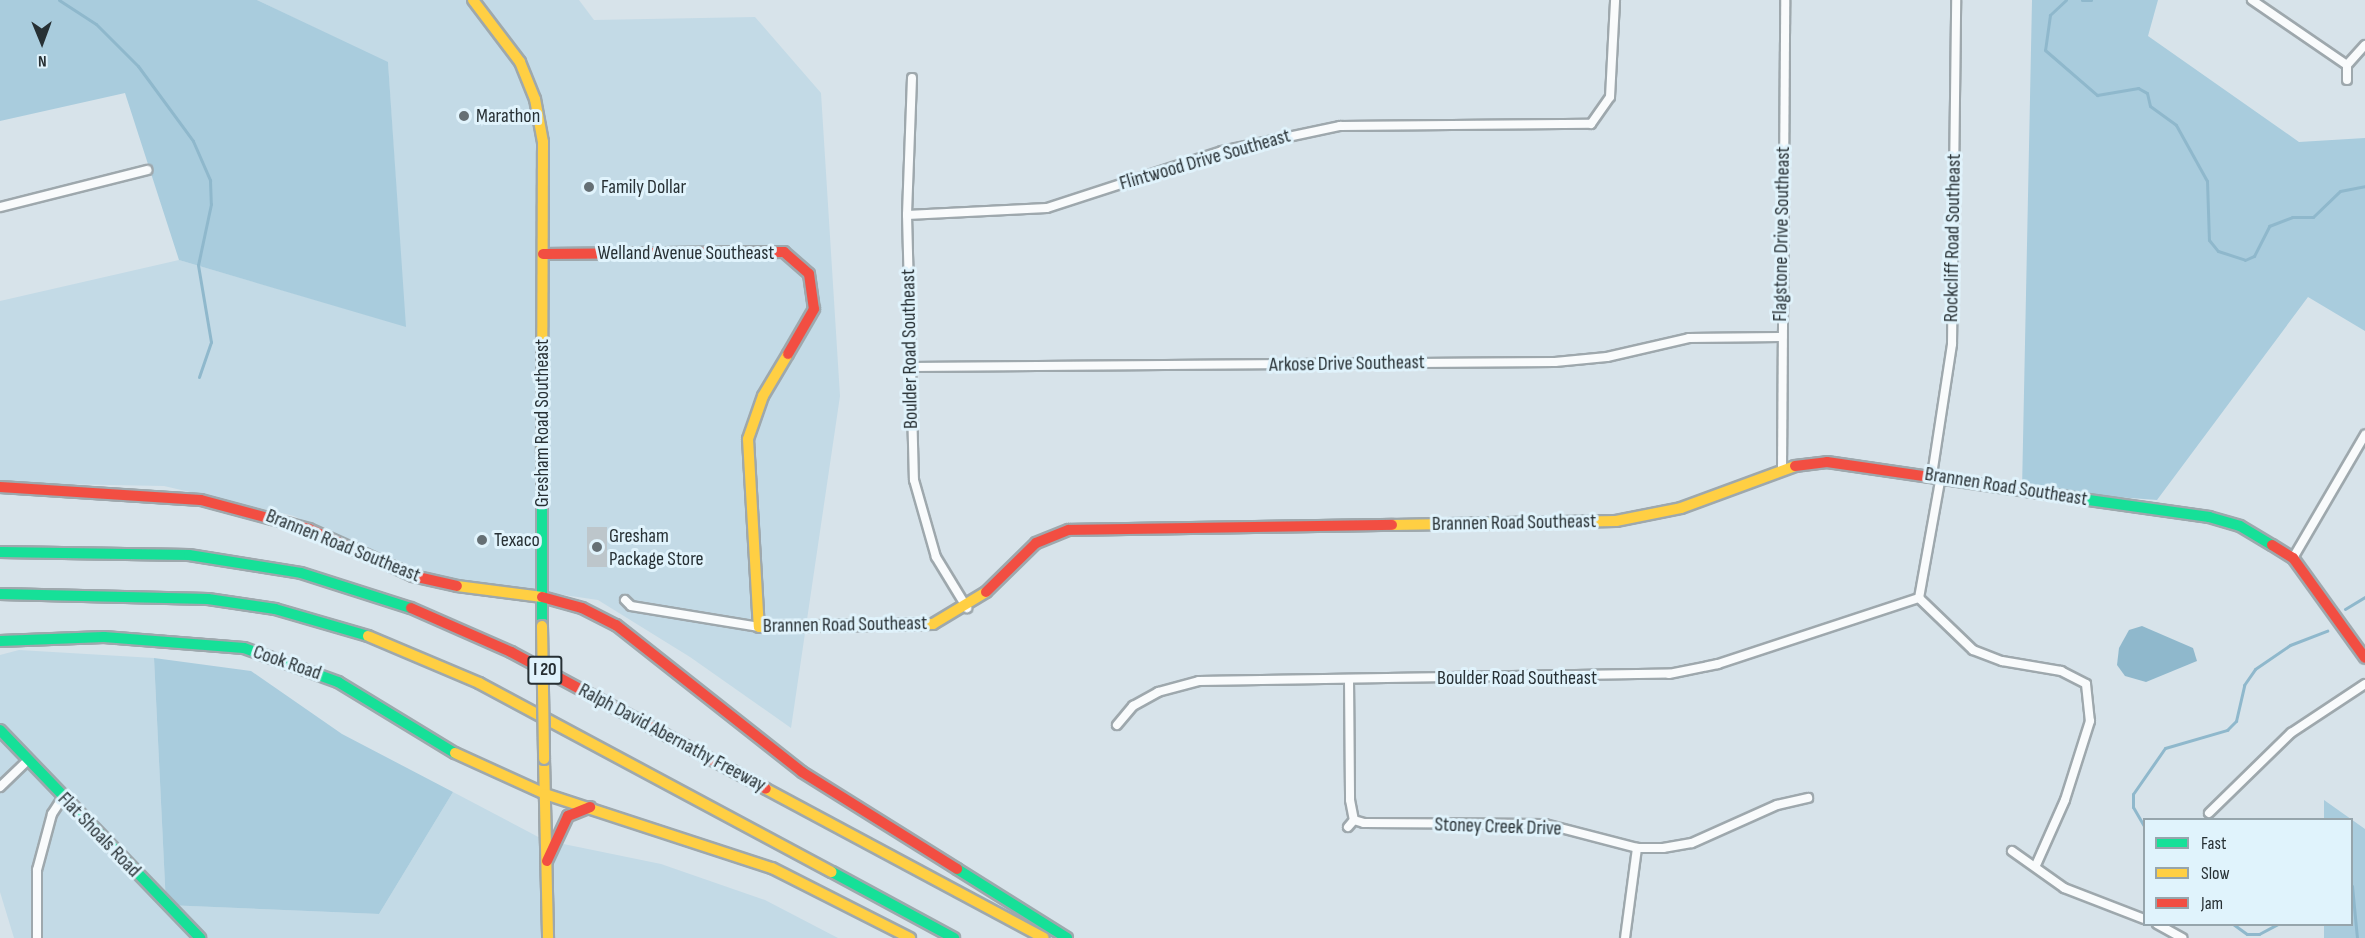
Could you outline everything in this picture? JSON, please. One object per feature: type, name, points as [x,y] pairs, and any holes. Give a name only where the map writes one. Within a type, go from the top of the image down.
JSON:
[{"type":"main road","name":"Gresham Road Southeast","points":[[473,0],[520,62],[535,99],[543,142],[542,626],[548,938]]},
{"type":"main road","name":"Welland Avenue Southeast","points":[[543,254],[762,250],[784,252],[809,274],[814,309],[763,396],[748,439],[759,627]]},
{"type":"main road","name":"Brannen Road Southeast","points":[[759,627],[910,628],[947,620],[967,608],[1036,543],[1069,530],[1616,521],[1681,508],[1782,468],[1847,463],[2209,517],[2257,534],[2293,558],[2365,658]]},
{"type":"main road","name":"Brannen Road Southeast","points":[[0,487],[201,500],[309,529],[412,576],[472,589],[542,597],[582,608],[616,625],[802,772],[1067,938]]},
{"type":"main road","name":"Ralph David Abernathy Freeway","points":[[0,552],[200,556],[301,573],[397,602],[511,652],[1044,938]]},
{"type":"main road","name":"I 20","points":[[0,594],[149,594],[208,599],[274,609],[360,632],[479,683],[954,938]]},
{"type":"main road","name":"Cook Road","points":[[0,641],[116,637],[244,648],[338,682],[440,746],[545,794],[772,868],[910,938]]},
{"type":"main road","name":"Flat Shoals Road","points":[[0,730],[200,938]]},
{"type":"main road","points":[[547,861],[568,816],[590,807]]},
{"type":"street","name":"Flintwood Drive Southeast","points":[[907,215],[1047,208],[1243,145],[1340,126],[1591,124],[1610,97],[1615,0]]},
{"type":"street","name":"Flagstone Drive Southeast","points":[[1782,468],[1780,337],[1785,0]]},
{"type":"street","name":"Rockcliff Road Southeast","points":[[1919,598],[1952,344],[1956,0]]},
{"type":"street","points":[[2253,0],[2347,65]]},
{"type":"street","points":[[2347,80],[2347,65],[2365,45]]},
{"type":"street","name":"Boulder Road Southeast","points":[[912,78],[907,215],[917,498],[936,557],[967,608]]},
{"type":"street","points":[[0,207],[147,170]]},
{"type":"street","name":"Arkose Drive Southeast","points":[[911,367],[1555,362],[1607,357],[1689,338],[1780,337]]},
{"type":"street","points":[[2293,558],[2365,435]]},
{"type":"street","name":"Boulder Road Southeast","points":[[1117,725],[1133,706],[1180,684],[1669,674],[1718,664],[1919,598]]},
{"type":"street","points":[[1919,598],[1973,650],[2002,661],[2061,671],[2086,684],[2090,721],[2065,800],[2036,865]]},
{"type":"street","name":"Brannen Road Southeast","points":[[625,600],[631,606],[759,627]]},
{"type":"street","points":[[1348,827],[1354,820],[1349,679]]},
{"type":"street","points":[[2209,813],[2291,733],[2365,684]]},
{"type":"street","points":[[0,787],[27,760]]},
{"type":"street","points":[[38,938],[37,870],[52,814],[63,797]]},
{"type":"street","name":"Stoney Creek Drive","points":[[1354,820],[1377,825],[1545,824],[1637,848],[1692,843],[1777,805],[1808,798]]},
{"type":"street","points":[[1625,938],[1637,848]]},
{"type":"street","points":[[2012,851],[2036,865],[2064,888],[2143,918]]},
{"type":"street","points":[[2161,926],[2182,938]]},
{"type":"shaded area","points":[[0,0],[257,0],[388,62],[406,327],[179,260],[125,93],[0,121]]},
{"type":"shaded area","points":[[257,0],[579,0],[594,20],[755,17],[821,93],[840,396],[791,728],[690,657],[598,600],[443,577],[371,553],[294,516],[164,486],[0,483],[0,301],[179,260],[405,326],[388,63]]},
{"type":"shaded area","points":[[2032,0],[2158,0],[2148,36],[2299,142],[2365,138],[2365,331],[2308,297],[2157,500],[2022,490]]},
{"type":"shaded area","points":[[2142,626],[2193,648],[2197,661],[2146,682],[2125,676],[2117,665],[2119,648],[2129,630]]},
{"type":"shaded area","points":[[19,650],[154,658],[166,905],[379,914],[453,792],[544,840],[661,864],[765,900],[838,938],[14,938],[0,892],[0,655]]},
{"type":"shaded area","points":[[154,658],[251,671],[342,734],[453,792],[379,914],[166,905]]},
{"type":"shaded area","points":[[2324,800],[2349,818],[2324,818]]},
{"type":"shaded area","points":[[2353,821],[2365,829],[2365,938],[2324,938],[2324,926],[2353,926]]},
{"type":"building","name":"Gresham Package Store","points":[[587,527],[607,527],[607,567],[587,567]]},
{"type":"waterway","points":[[59,0],[96,24],[138,66],[193,141],[210,180],[211,204],[198,265],[211,342],[199,377]]},
{"type":"waterway","points":[[2066,0],[2050,15],[2045,50],[2097,95],[2138,88],[2147,93],[2150,106],[2176,125],[2207,181],[2209,240],[2218,251],[2245,260],[2254,256],[2269,226],[2292,217],[2313,217],[2340,191],[2365,186]]},
{"type":"waterway","points":[[2082,0],[2091,0]]},
{"type":"waterway","points":[[2345,609],[2365,597]]},
{"type":"waterway","points":[[2143,824],[2133,807],[2133,794],[2165,748],[2227,730],[2236,721],[2244,685],[2255,669],[2290,645],[2327,631]]},
{"type":"waterway","points":[[2353,896],[2357,938]]},
{"type":"waterway","points":[[2236,926],[2247,934],[2259,934],[2274,926]]},
{"type":"traffic: fast","points":[[542,451],[542,626]]},
{"type":"traffic: fast","points":[[2046,494],[2209,517],[2240,526],[2272,545]]},
{"type":"traffic: fast","points":[[0,552],[189,555],[301,573],[411,608]]},
{"type":"traffic: fast","points":[[0,594],[208,599],[275,609],[368,636]]},
{"type":"traffic: fast","points":[[0,641],[104,637],[244,648],[338,682],[455,753]]},
{"type":"traffic: fast","points":[[0,730],[200,938]]},
{"type":"traffic: fast","points":[[957,869],[1067,938]]},
{"type":"traffic: fast","points":[[832,872],[954,938]]},
{"type":"traffic: slow","points":[[473,0],[520,62],[535,99],[543,142],[542,451]]},
{"type":"traffic: slow","points":[[788,354],[763,396],[748,439],[759,627],[933,624],[986,592]]},
{"type":"traffic: slow","points":[[1392,525],[1616,521],[1681,508],[1795,466]]},
{"type":"traffic: slow","points":[[457,586],[542,597]]},
{"type":"traffic: slow","points":[[542,626],[544,759]]},
{"type":"traffic: slow","points":[[368,636],[479,683],[832,872]]},
{"type":"traffic: slow","points":[[455,753],[545,794]]},
{"type":"traffic: slow","points":[[544,759],[548,938]]},
{"type":"traffic: slow","points":[[766,789],[1044,938]]},
{"type":"traffic: slow","points":[[545,794],[772,868],[910,938]]},
{"type":"traffic: jam","points":[[543,254],[784,252],[809,274],[814,309],[788,354]]},
{"type":"traffic: jam","points":[[1795,466],[1827,462],[2046,494]]},
{"type":"traffic: jam","points":[[0,487],[201,500],[309,529],[413,576],[457,586]]},
{"type":"traffic: jam","points":[[986,592],[1036,543],[1069,530],[1392,525]]},
{"type":"traffic: jam","points":[[2272,545],[2293,558],[2365,658]]},
{"type":"traffic: jam","points":[[542,597],[582,608],[616,625],[802,772],[957,869]]},
{"type":"traffic: jam","points":[[411,608],[511,652],[766,789]]},
{"type":"traffic: jam","points":[[547,861],[568,816],[590,807]]},
{"type":"place","name":"Marathon","points":[[464,116]]},
{"type":"place","name":"Family Dollar","points":[[589,187]]},
{"type":"place","name":"Texaco","points":[[482,540]]},
{"type":"place","name":"Gresham Package Store","points":[[597,547]]}]
